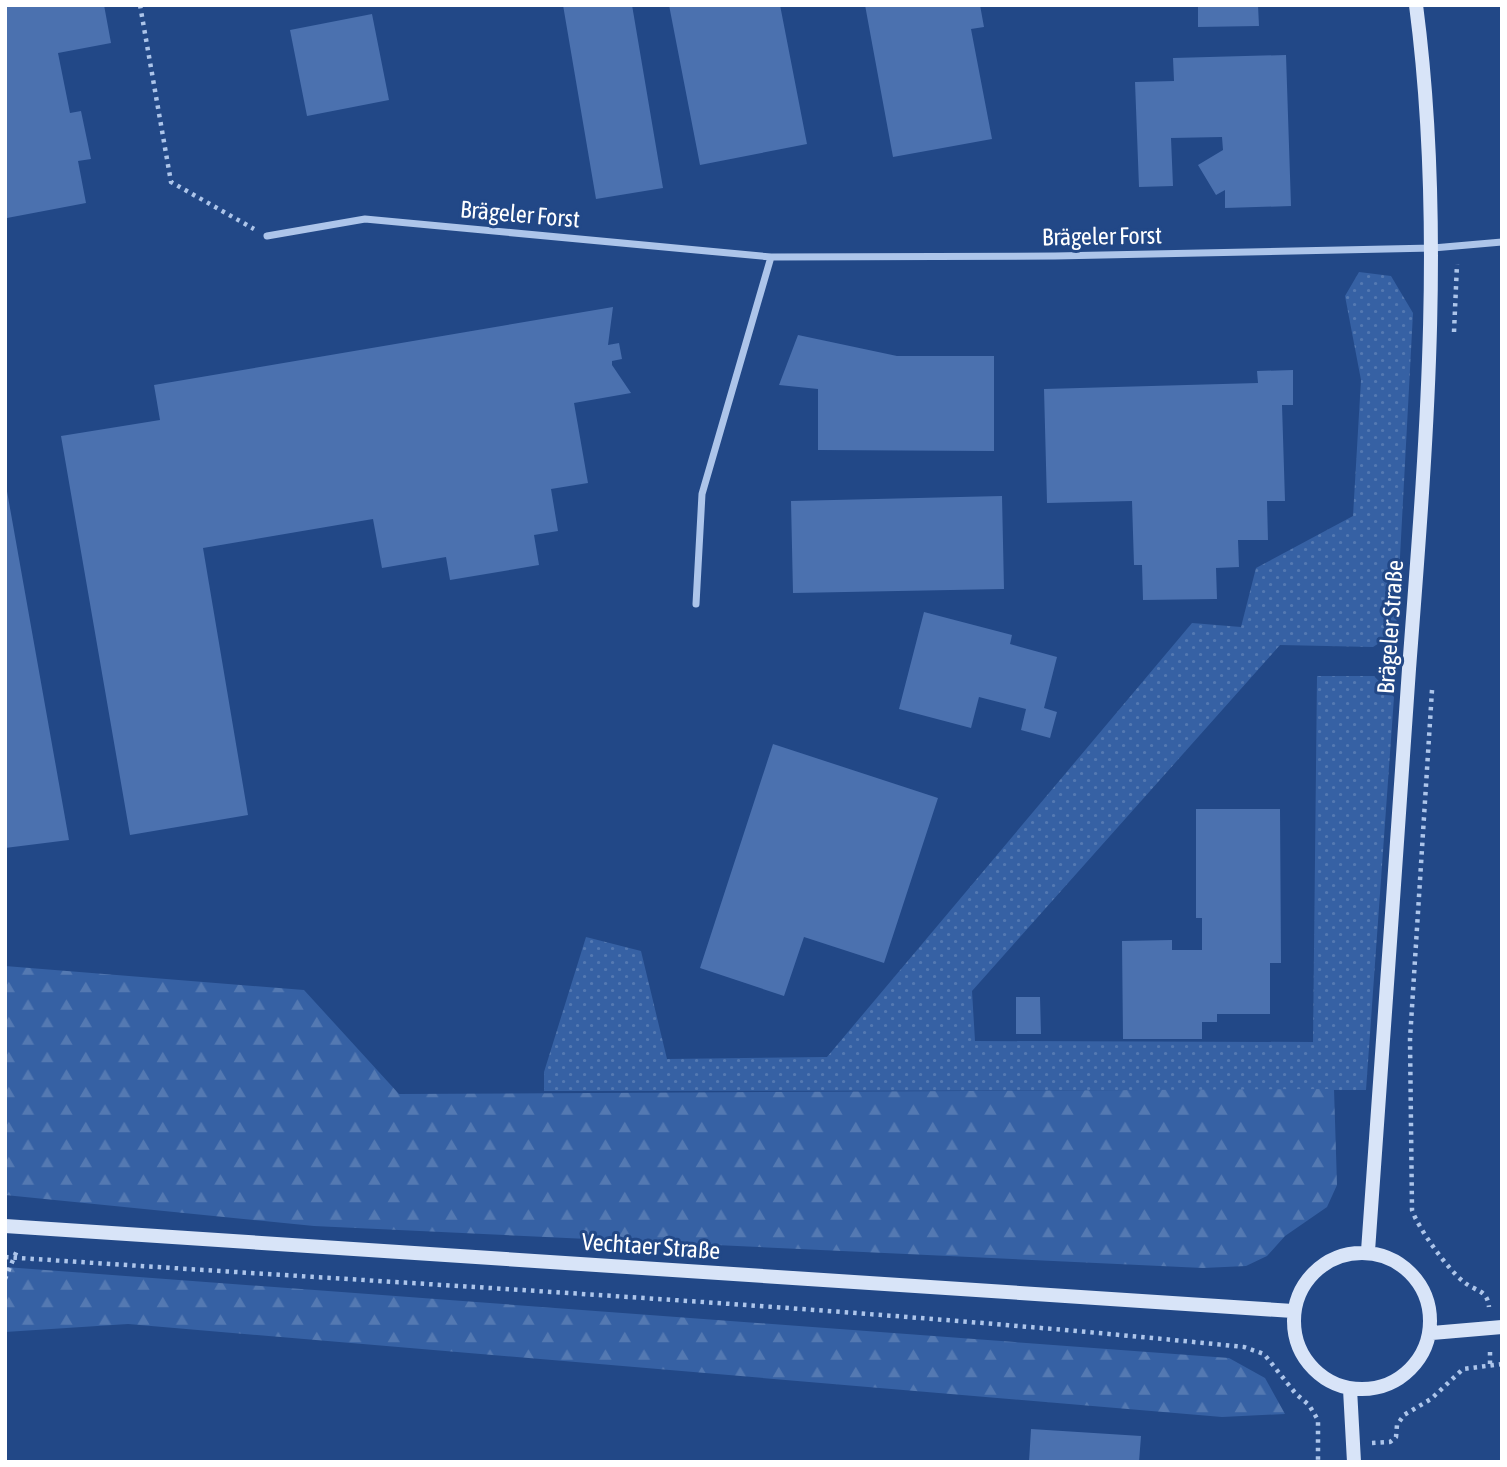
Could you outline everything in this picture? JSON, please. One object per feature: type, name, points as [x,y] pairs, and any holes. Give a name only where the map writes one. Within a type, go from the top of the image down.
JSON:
[{"type":"main road","name":"Brägeler Straße","points":[[1368,1251],[1423,499],[1433,248],[1416,5]]},
{"type":"main road","name":"Vechtaer Straße","points":[[5,1226],[1293,1311]]},
{"type":"main road","points":[[1368,1251],[1394,1261],[1416,1279],[1427,1300],[1432,1333],[1419,1359],[1402,1377],[1373,1389],[1350,1389],[1322,1377],[1305,1360],[1294,1331],[1293,1311],[1302,1287],[1317,1269],[1329,1261],[1368,1251]]},
{"type":"main road","points":[[1432,1333],[1496,1327]]},
{"type":"main road","points":[[1350,1389],[1354,1462]]},
{"type":"street","name":"Brägeler Forst","points":[[267,236],[365,219],[771,257],[1068,256],[1433,248],[1502,242]]},
{"type":"street","points":[[696,604],[702,494],[771,257]]},
{"type":"path","points":[[141,5],[171,183],[267,236]]},
{"type":"path","points":[[1453,343],[1457,244]]},
{"type":"path","points":[[1432,685],[1410,1039],[1412,1210],[1424,1236],[1464,1283],[1481,1290],[1488,1297],[1496,1327],[1490,1364]]},
{"type":"path","points":[[5,1279],[16,1258],[22,1227]]},
{"type":"path","points":[[5,1257],[448,1283],[1015,1324],[1244,1348],[1264,1354],[1296,1394],[1309,1405],[1318,1420],[1318,1462]]},
{"type":"path","points":[[1319,1441],[1355,1444],[1390,1442],[1396,1437],[1397,1425],[1405,1415],[1431,1399],[1463,1369],[1502,1364]]},
{"type":"green space","points":[[1359,272],[1391,276],[1413,313],[1396,632],[1373,647],[1280,645],[972,991],[975,1041],[1313,1042],[1317,676],[1374,676],[1394,697],[1366,1090],[544,1091],[544,1072],[586,937],[641,951],[667,1059],[827,1057],[1192,623],[1241,627],[1256,568],[1353,516],[1361,380],[1345,296]]},
{"type":"green space","points":[[5,966],[304,990],[399,1094],[1334,1089],[1337,1185],[1327,1207],[1285,1236],[1267,1256],[1246,1266],[1203,1268],[314,1226],[5,1195]]},
{"type":"green space","points":[[5,1267],[1229,1358],[1265,1378],[1285,1414],[1222,1417],[128,1324],[5,1332]]},
{"type":"building","points":[[5,5],[104,5],[111,43],[58,53],[70,113],[81,111],[91,159],[78,161],[86,203],[7,218]]},
{"type":"building","points":[[563,5],[632,5],[663,188],[596,199]]},
{"type":"building","points":[[669,5],[780,5],[807,144],[700,165]]},
{"type":"building","points":[[865,5],[980,5],[984,27],[971,29],[992,139],[893,157]]},
{"type":"building","points":[[1198,5],[1258,5],[1259,26],[1198,27]]},
{"type":"building","points":[[372,14],[389,100],[307,116],[290,30]]},
{"type":"building","points":[[1286,55],[1291,206],[1225,208],[1225,190],[1216,195],[1198,165],[1223,150],[1222,137],[1171,138],[1173,186],[1139,187],[1135,82],[1174,81],[1173,58]]},
{"type":"building","points":[[613,307],[608,345],[619,343],[622,359],[612,361],[612,365],[631,393],[574,403],[588,483],[551,489],[558,531],[534,535],[539,565],[450,580],[446,557],[382,568],[373,519],[203,548],[248,815],[130,835],[61,436],[160,420],[154,385]]},
{"type":"building","points":[[798,335],[897,356],[994,356],[994,451],[818,450],[818,389],[779,385]]},
{"type":"building","points":[[1293,370],[1293,405],[1282,405],[1285,501],[1267,501],[1268,540],[1238,540],[1239,567],[1216,568],[1217,599],[1143,600],[1142,565],[1134,565],[1132,501],[1047,503],[1044,389],[1258,383],[1257,371]]},
{"type":"building","points":[[5,480],[69,840],[5,848]]},
{"type":"building","points":[[1002,496],[1004,589],[793,593],[791,501]]},
{"type":"building","points":[[924,612],[1012,635],[1010,644],[1057,657],[1044,708],[1057,712],[1050,738],[1021,730],[1026,709],[979,697],[971,728],[899,709]]},
{"type":"building","points":[[773,744],[938,798],[884,963],[804,937],[784,996],[700,968]]},
{"type":"building","points":[[1196,809],[1280,809],[1281,963],[1270,963],[1270,1014],[1217,1014],[1217,1022],[1202,1022],[1202,1039],[1123,1039],[1122,941],[1172,940],[1172,950],[1202,950],[1202,918],[1196,918]]},
{"type":"building","points":[[1016,997],[1040,997],[1041,1034],[1016,1034]]},
{"type":"building","points":[[1031,1429],[1141,1436],[1139,1462],[1029,1462]]}]
